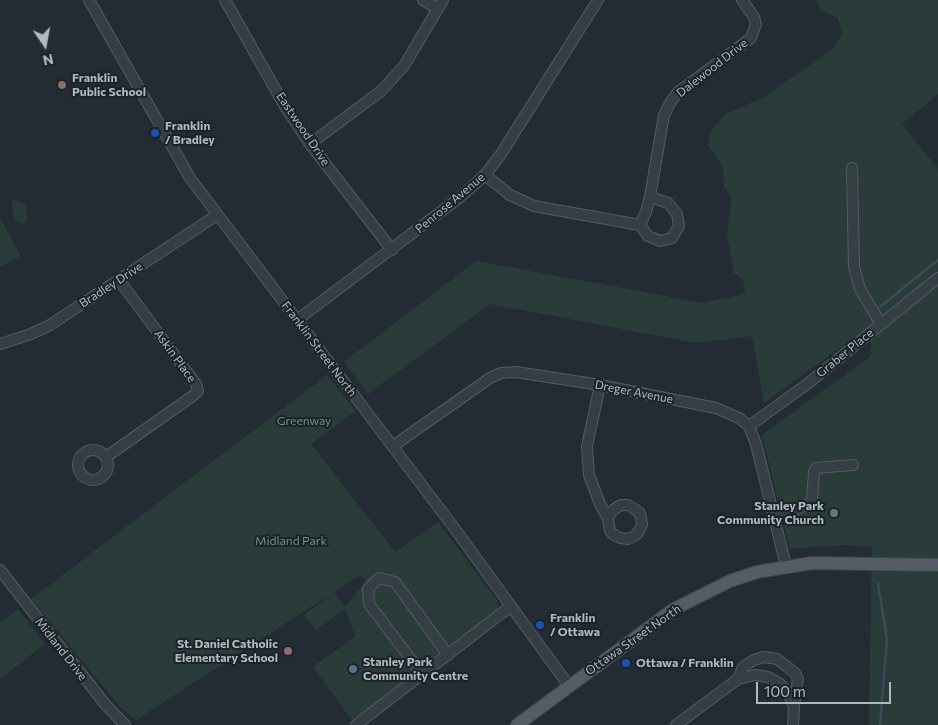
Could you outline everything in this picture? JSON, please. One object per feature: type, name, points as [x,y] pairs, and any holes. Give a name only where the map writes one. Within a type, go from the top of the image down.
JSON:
[{"type":"main road","name":"Ottawa Street North","points":[[516,725],[674,609],[730,581],[757,572],[786,566],[839,562],[938,564]]},
{"type":"street","name":"Franklin Street North","points":[[89,0],[190,178],[393,446],[569,686]]},
{"type":"street","name":"Eastwood Drive","points":[[226,0],[286,108],[310,144],[392,250]]},
{"type":"street","points":[[310,144],[381,91],[404,66],[440,4],[423,0]]},
{"type":"street","name":"Penrose Avenue","points":[[297,320],[459,198],[485,174],[501,154],[598,0]]},
{"type":"street","name":"Dalewood Drive","points":[[640,225],[650,197],[664,115],[670,103],[678,92],[751,38],[756,24],[754,17],[742,0]]},
{"type":"street","points":[[852,168],[854,267],[860,289],[881,324]]},
{"type":"street","points":[[485,174],[510,195],[534,206],[640,225],[648,236],[660,241],[672,238],[679,226],[677,214],[668,203],[650,197]]},
{"type":"street","name":"Bradley Drive","points":[[0,344],[31,334],[50,325],[217,215]]},
{"type":"street","name":"Graber Place","points":[[749,426],[806,385],[938,278]]},
{"type":"street","name":"Askin Place","points":[[106,457],[194,395],[198,390],[196,384],[119,280]]},
{"type":"street","name":"Dreger Avenue","points":[[393,446],[490,378],[501,373],[516,372],[600,385],[716,408],[739,418],[749,426]]},
{"type":"street","points":[[600,385],[587,446],[588,465],[589,475],[608,519]]},
{"type":"street","points":[[749,426],[756,444],[786,566]]},
{"type":"street","points":[[775,516],[810,503],[816,468],[853,465]]},
{"type":"street","name":"Midland Drive","points":[[0,570],[105,704],[125,725]]},
{"type":"street","points":[[422,674],[369,604],[368,589],[379,578],[395,582],[448,655]]},
{"type":"street","points":[[356,725],[511,606]]},
{"type":"street","points":[[738,678],[743,667],[754,660],[764,658],[777,659],[795,673],[798,679],[793,725]]},
{"type":"street","points":[[676,725],[738,678],[755,675],[768,677],[780,684],[788,693],[794,707]]},
{"type":"green space","points":[[816,0],[938,0],[938,94],[902,124],[938,169],[938,725],[869,725],[872,547],[842,545],[790,549],[762,435],[871,356],[871,340],[863,331],[764,403],[752,336],[696,343],[490,304],[368,394],[344,362],[476,261],[704,303],[745,294],[743,280],[734,273],[727,234],[731,203],[730,196],[724,188],[723,167],[708,145],[710,132],[726,113],[763,98],[834,48],[842,34],[838,19],[820,9]]},
{"type":"green space","points":[[12,201],[25,204],[27,220],[24,225],[17,221],[14,216]]},
{"type":"green space","points":[[0,218],[21,256],[0,267]]},
{"type":"green space","points":[[327,375],[356,411],[311,444],[395,552],[438,522],[497,600],[499,610],[353,722],[313,667],[355,636],[345,608],[316,630],[304,615],[331,594],[136,720],[121,708],[31,599]],"holes":[[[360,575],[366,581],[345,607],[334,592]]]},
{"type":"green space","points":[[18,609],[45,644],[0,679],[0,623]]},
{"type":"waterway","points":[[880,307],[938,260]]},
{"type":"waterway","points":[[878,584],[887,639],[880,725]]},
{"type":"place","name":"Franklin Public School","points":[[62,85]]},
{"type":"place","name":"Franklin / Bradley","points":[[155,133]]},
{"type":"place","name":"Stanley Park Community Church","points":[[834,513]]},
{"type":"place","name":"Franklin / Ottawa","points":[[540,625]]},
{"type":"place","name":"St. Daniel Catholic Elementary School","points":[[288,651]]},
{"type":"place","name":"Ottawa / Franklin","points":[[626,663]]},
{"type":"place","name":"Stanley Park Community Centre","points":[[353,669]]},
{"type":"park label","name":"Greenway","points":[[304,421]]},
{"type":"park label","name":"Midland Park","points":[[291,541]]}]
